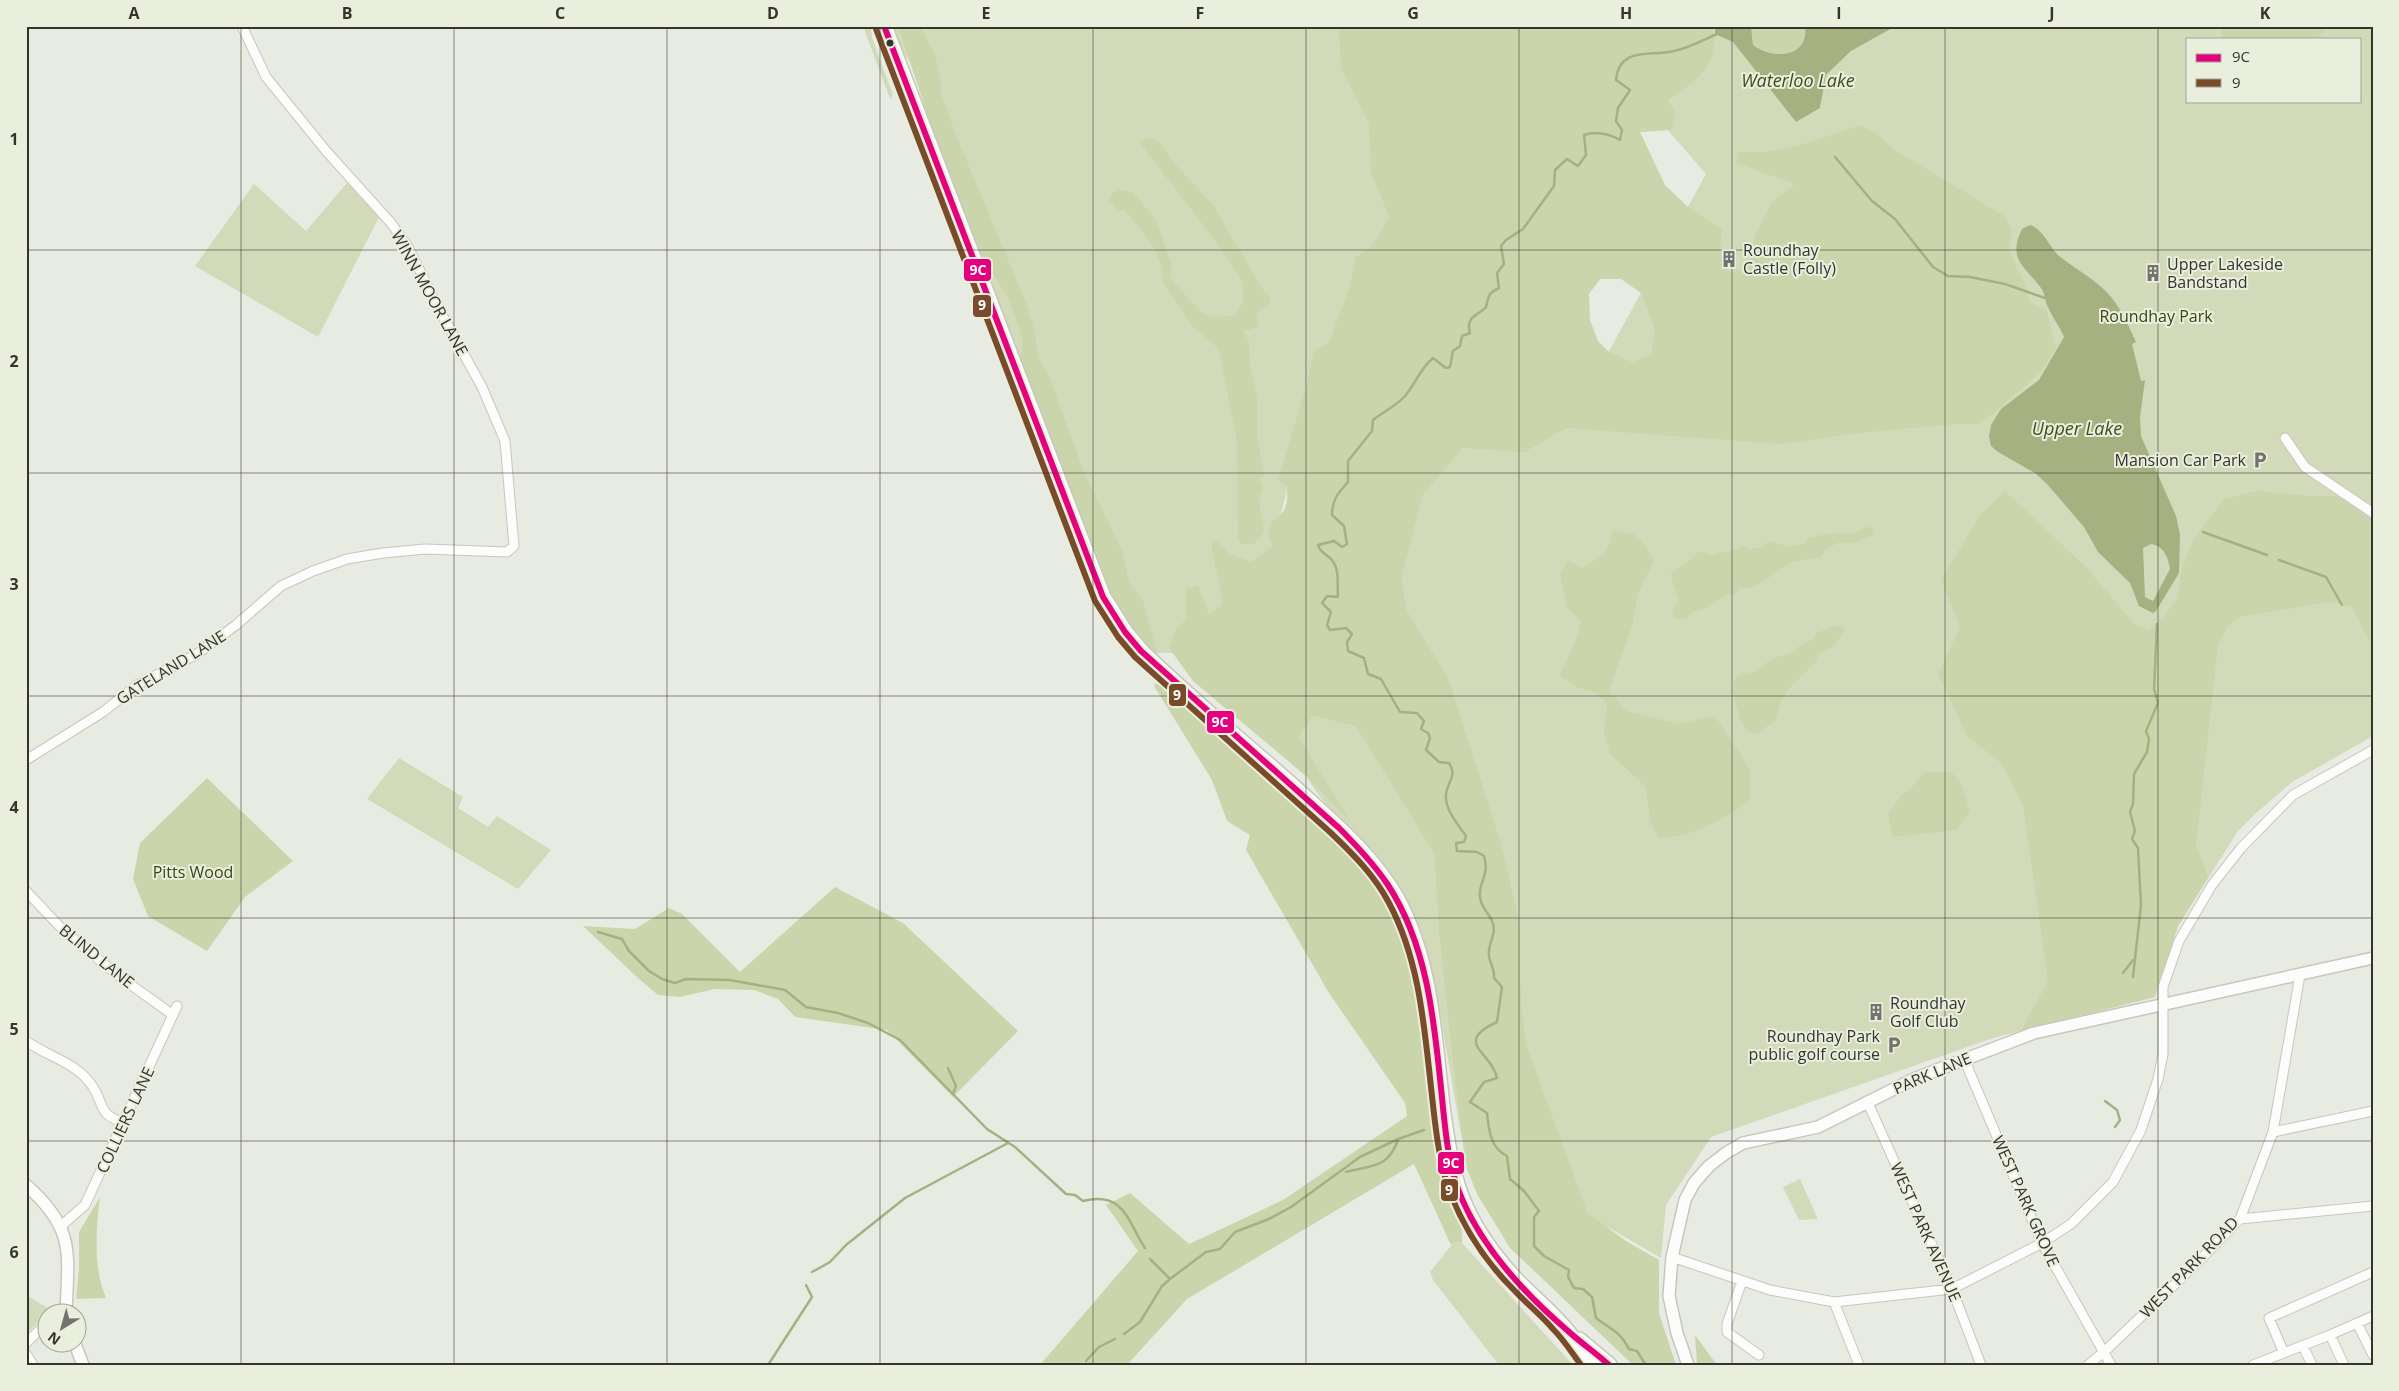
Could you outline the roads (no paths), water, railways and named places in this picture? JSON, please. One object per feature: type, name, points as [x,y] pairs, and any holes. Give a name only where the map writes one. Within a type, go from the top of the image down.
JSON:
[{"type":"highway","points":[[884,26],[1103,596],[1125,632],[1141,651],[1340,829],[1379,874],[1396,898],[1414,938],[1424,968],[1431,1001],[1448,1145],[1454,1176],[1462,1200],[1476,1226],[1501,1262],[1566,1330],[1593,1365]]},
{"type":"highway","points":[[1566,1330],[1610,1365]]},
{"type":"street","name":"WINN MOOR LANE","points":[[242,26],[266,77],[340,167],[391,223],[408,247],[482,388],[505,441],[515,543]]},
{"type":"street","points":[[2286,438],[2305,467],[2373,513]]},
{"type":"street","name":"GATELAND LANE","points":[[26,760],[103,712],[137,685],[197,654],[222,636],[281,586],[313,571],[347,559],[383,553],[424,549],[507,552],[513,549],[515,543]]},
{"type":"street","points":[[1672,1257],[1770,1290],[1834,1302],[1952,1289],[2042,1243],[2071,1224],[2113,1182],[2142,1130],[2158,1079],[2163,1054],[2163,987],[2179,941],[2212,886],[2241,848],[2293,795],[2373,750]]},
{"type":"street","name":"BLIND LANE","points":[[26,891],[64,931],[120,977],[175,1010]]},
{"type":"street","name":"PARK LANE","points":[[1688,1365],[1677,1333],[1669,1296],[1672,1257],[1685,1200],[1694,1183],[1709,1166],[1743,1142],[1818,1127],[1867,1101],[1964,1059],[2034,1034],[2373,958]]},
{"type":"street","name":"WEST PARK ROAD","points":[[2088,1365],[2196,1264],[2240,1219],[2273,1132],[2300,975]]},
{"type":"street","name":"COLLIERS LANE","points":[[61,1226],[86,1205],[175,1010]]},
{"type":"street","points":[[26,1041],[75,1068],[93,1087],[102,1110],[109,1117],[124,1123]]},
{"type":"street","name":"WEST PARK GROVE","points":[[1964,1059],[2042,1243],[2105,1351],[2111,1365]]},
{"type":"street","name":"WEST PARK AVENUE","points":[[1867,1101],[1952,1289],[1982,1365]]},
{"type":"street","points":[[2273,1132],[2373,1110]]},
{"type":"street","points":[[26,1185],[53,1212],[61,1226],[68,1246],[67,1304]]},
{"type":"street","points":[[2240,1219],[2373,1206]]},
{"type":"street","points":[[2280,1358],[2269,1318],[2373,1272]]},
{"type":"street","points":[[1742,1281],[1727,1324],[1727,1332],[1759,1355]]},
{"type":"street","points":[[1834,1302],[1859,1365]]},
{"type":"street","points":[[2253,1365],[2280,1358],[2373,1316]]},
{"type":"street","points":[[2358,1323],[2373,1355]]},
{"type":"street","points":[[26,1344],[38,1332]]},
{"type":"street","points":[[2330,1335],[2344,1365]]},
{"type":"street","points":[[2303,1346],[2312,1365]]},
{"type":"street","points":[[26,1354],[33,1365]]},
{"type":"water","name":"Waterloo Lake","points":[[1715,26],[1751,26],[1753,45],[1761,50],[1779,54],[1796,50],[1801,45],[1805,37],[1805,26],[1896,26],[1851,51],[1826,75],[1820,108],[1796,122],[1733,42],[1715,34]]},
{"type":"water","name":"Upper Lake","points":[[2030,225],[2034,227],[2042,234],[2058,255],[2105,291],[2121,311],[2136,342],[2132,344],[2141,381],[2145,380],[2140,417],[2141,436],[2176,516],[2180,535],[2179,573],[2153,613],[2139,606],[2130,583],[2098,552],[2084,527],[2047,484],[2035,473],[1991,446],[1989,437],[1991,425],[2001,409],[2039,380],[2064,337],[2047,305],[2042,290],[2024,268],[2017,255],[2016,248],[2022,229]],"holes":[[[2151,544],[2165,553],[2170,569],[2153,601],[2145,597],[2143,548]]]},
{"type":"waterway","points":[[1646,1365],[1637,1351],[1629,1349],[1618,1334],[1596,1318],[1592,1297],[1583,1289],[1574,1288],[1568,1277],[1569,1270],[1544,1256],[1534,1246],[1534,1217],[1539,1211],[1524,1191],[1510,1179],[1507,1156],[1497,1148],[1491,1138],[1487,1113],[1470,1102],[1484,1082],[1497,1078],[1494,1069],[1478,1048],[1476,1042],[1477,1036],[1484,1029],[1497,1022],[1502,987],[1494,978],[1489,956],[1494,926],[1480,897],[1486,869],[1484,856],[1477,852],[1457,851],[1456,843],[1464,842],[1466,836],[1454,819],[1447,804],[1446,794],[1452,777],[1452,768],[1449,763],[1439,762],[1426,750],[1430,738],[1428,733],[1421,729],[1424,721],[1417,713],[1400,712],[1381,679],[1368,674],[1364,658],[1348,651],[1347,642],[1352,634],[1346,628],[1330,630],[1327,625],[1331,612],[1322,603],[1327,596],[1338,597],[1337,573],[1335,564],[1322,552],[1318,545],[1334,541],[1342,547],[1347,544],[1344,526],[1332,515],[1336,497],[1348,482],[1348,461],[1372,431],[1373,420],[1405,396],[1424,367],[1433,358],[1446,368],[1450,367],[1453,351],[1460,346],[1462,336],[1470,333],[1469,323],[1473,317],[1486,307],[1490,295],[1499,288],[1497,273],[1504,264],[1501,246],[1506,240],[1523,229],[1554,186],[1555,170],[1567,159],[1578,166],[1586,155],[1584,135],[1602,134],[1620,140],[1622,130],[1616,121],[1618,108],[1630,90],[1616,80],[1618,69],[1623,62],[1629,57],[1637,55],[1680,50],[1717,34]]},
{"type":"waterway","points":[[1835,157],[1872,201],[1895,219],[1933,267],[1948,276],[1970,277],[2005,284],[2045,298]]},
{"type":"waterway","points":[[2203,532],[2267,555]]},
{"type":"waterway","points":[[2279,560],[2326,577],[2342,605]]},
{"type":"waterway","points":[[2133,977],[2141,905],[2138,848],[2132,839],[2135,831],[2130,812],[2133,804],[2134,774],[2147,752],[2149,739],[2146,731],[2158,703],[2154,689],[2157,624]]},
{"type":"waterway","points":[[598,932],[622,939],[629,951],[649,971],[662,979],[675,983],[686,979],[730,980],[785,990],[806,1007],[838,1013],[868,1023],[900,1040],[987,1129],[1015,1147],[1066,1194],[1075,1195],[1083,1201],[1097,1199],[1108,1200],[1116,1204],[1129,1219],[1145,1248]]},
{"type":"waterway","points":[[2123,973],[2133,960]]},
{"type":"waterway","points":[[948,1068],[956,1086],[953,1094]]},
{"type":"waterway","points":[[2105,1101],[2117,1110],[2120,1120],[2115,1127]]},
{"type":"waterway","points":[[1124,1334],[1140,1322],[1162,1286],[1206,1252],[1220,1249],[1235,1232],[1269,1219],[1291,1207],[1360,1157],[1398,1139],[1424,1130]]},
{"type":"waterway","points":[[1346,1172],[1384,1161],[1394,1149],[1398,1140]]},
{"type":"waterway","points":[[812,1272],[830,1262],[846,1245],[905,1198],[1008,1143]]},
{"type":"waterway","points":[[1150,1259],[1170,1279]]},
{"type":"waterway","points":[[768,1365],[812,1297],[806,1285]]},
{"type":"waterway","points":[[1086,1361],[1099,1347],[1115,1339]]},
{"type":"place","name":"Roundhay Castle (Folly)","points":[[1729,259]]},
{"type":"place","name":"Upper Lakeside Bandstand","points":[[2153,273]]},
{"type":"place","name":"Mansion Car Park","points":[[2260,460]]},
{"type":"place","name":"Roundhay Golf Club","points":[[1876,1012]]},
{"type":"place","name":"Roundhay Park public golf course","points":[[1894,1045]]},
{"type":"park label","name":"Roundhay Park","points":[[2156,316]]},
{"type":"park label","name":"Pitts Wood","points":[[193,872]]}]
